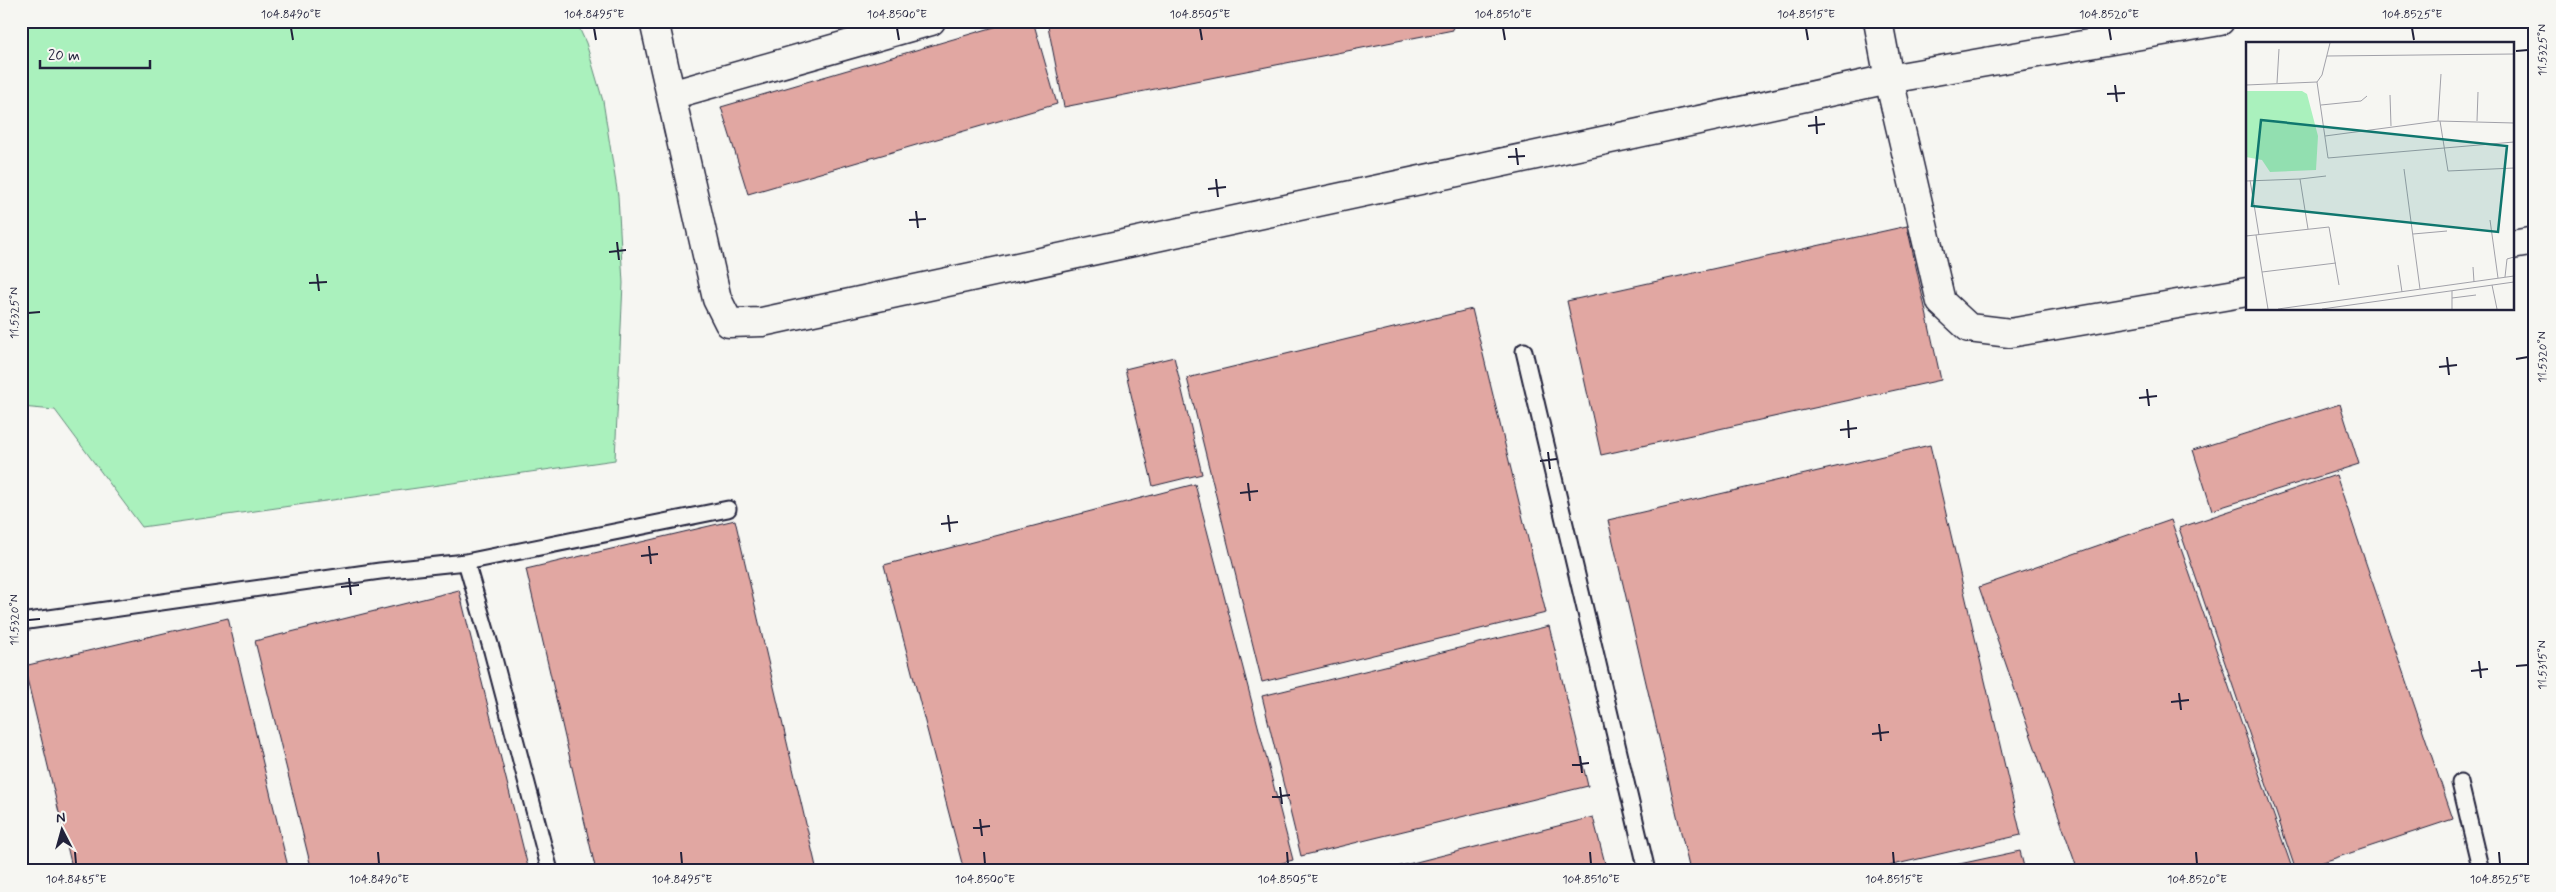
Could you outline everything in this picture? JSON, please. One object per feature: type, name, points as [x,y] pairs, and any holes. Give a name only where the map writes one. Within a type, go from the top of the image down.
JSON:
[{"type":"street","points":[[654,21],[717,300],[729,324],[762,322],[1889,79],[2220,21]]},
{"type":"street","points":[[671,95],[932,21]]},
{"type":"street","points":[[1878,21],[1889,79],[1941,302],[1969,328],[2010,333],[2246,292]]},
{"type":"street","points":[[2514,245],[2535,241]]},
{"type":"lane","points":[[1524,351],[1647,871]]},
{"type":"lane","points":[[21,622],[380,571],[466,562],[728,509]]},
{"type":"lane","points":[[466,562],[492,651],[550,871]]},
{"type":"lane","points":[[2460,783],[2481,871]]},
{"type":"green space","points":[[21,21],[576,21],[586,43],[603,101],[618,196],[623,283],[615,460],[142,527],[55,410],[21,407]]},
{"type":"building","points":[[1015,21],[1033,21],[1057,104],[748,194],[721,107]]},
{"type":"building","points":[[1047,21],[1451,21],[1453,30],[1064,107]]},
{"type":"building","points":[[1459,21],[1483,21],[1460,25]]},
{"type":"building","points":[[1907,226],[1941,380],[1601,455],[1567,301]]},
{"type":"building","points":[[1472,309],[1546,613],[1262,682],[1187,378]]},
{"type":"building","points":[[1174,357],[1202,474],[1153,486],[1125,369]]},
{"type":"building","points":[[2340,404],[2359,464],[2212,510],[2193,450]]},
{"type":"building","points":[[1930,445],[2021,835],[1867,871],[1690,871],[1608,520]]},
{"type":"building","points":[[2336,475],[2453,819],[2296,871],[2179,528]]},
{"type":"building","points":[[1195,484],[1293,860],[1252,871],[964,871],[884,565]]},
{"type":"building","points":[[735,520],[817,871],[596,871],[526,569]]},
{"type":"building","points":[[2171,520],[2293,871],[2078,871],[1979,587]]},
{"type":"building","points":[[459,590],[529,871],[312,871],[255,641]]},
{"type":"building","points":[[228,618],[289,871],[73,871],[24,666]]},
{"type":"building","points":[[1549,626],[1588,786],[1301,856],[1262,696]]},
{"type":"building","points":[[1593,817],[1607,871],[1381,871]]},
{"type":"building","points":[[2020,851],[2025,871],[1927,871]]}]
